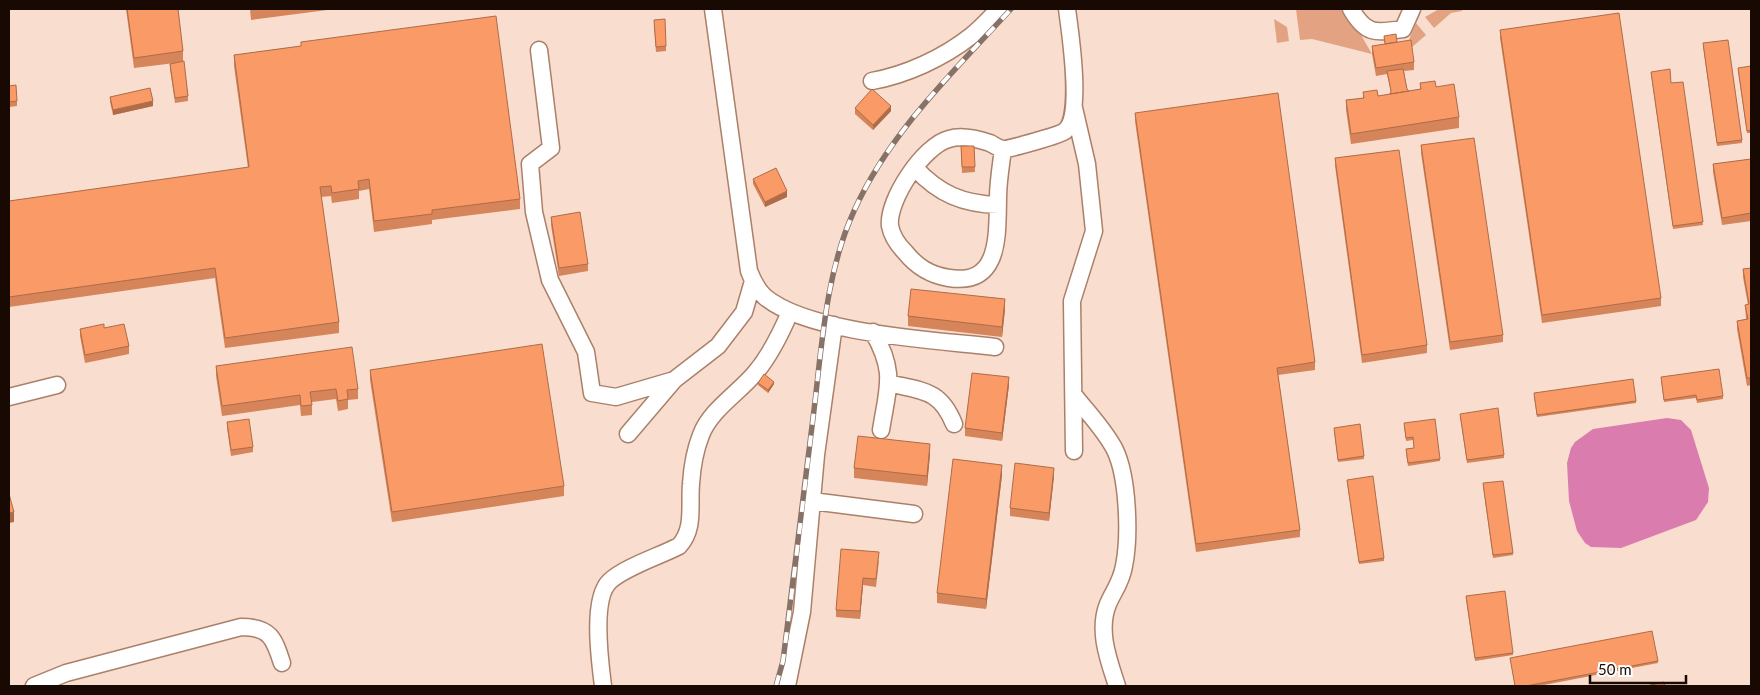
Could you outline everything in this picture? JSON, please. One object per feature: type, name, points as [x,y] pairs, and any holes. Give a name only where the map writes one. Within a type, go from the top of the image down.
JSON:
[{"type":"lane","points":[[713,9],[746,254],[753,281],[766,297],[790,312],[834,324],[873,332],[995,347]]},
{"type":"lane","points":[[872,81],[890,78],[915,68],[960,44],[999,9]]},
{"type":"lane","points":[[1003,149],[995,248],[984,270],[969,280],[929,273],[908,256],[896,240],[890,227],[892,212],[898,194],[916,168],[937,145],[951,138],[978,140],[1003,149],[1065,131],[1070,125],[1074,106],[1074,54],[1067,9]]},
{"type":"lane","points":[[1351,9],[1361,26],[1376,33],[1403,29],[1412,9]]},
{"type":"lane","points":[[539,50],[551,148],[530,164],[534,212],[550,280],[586,352],[592,393],[616,397],[674,380]]},
{"type":"lane","points":[[1074,106],[1088,164],[1094,221],[1092,240],[1077,280],[1072,301],[1074,451]]},
{"type":"lane","points":[[916,168],[925,179],[950,196],[968,202],[998,206]]},
{"type":"lane","points":[[628,434],[674,380],[718,346],[744,312],[753,281]]},
{"type":"lane","points":[[603,686],[599,627],[601,596],[605,586],[622,573],[679,546],[685,540],[690,520],[691,483],[702,433],[719,410],[762,365],[775,344],[790,312]]},
{"type":"lane","points":[[787,686],[802,612],[812,501],[834,324]]},
{"type":"lane","points":[[873,332],[887,358],[888,383],[881,430]]},
{"type":"lane","points":[[888,383],[936,397],[948,410],[954,424]]},
{"type":"lane","points":[[9,397],[57,385]]},
{"type":"lane","points":[[1074,395],[1114,449],[1122,475],[1126,515],[1124,566],[1118,588],[1108,604],[1104,630],[1106,649],[1117,686]]},
{"type":"lane","points":[[812,501],[914,514]]},
{"type":"lane","points":[[34,686],[66,674],[241,627],[252,627],[267,633],[273,638],[282,663]]},
{"type":"shaded area","points":[[1296,9],[1346,9],[1372,54],[1312,39],[1300,40]]},
{"type":"shaded area","points":[[1439,9],[1462,9],[1462,11],[1451,13],[1434,28],[1425,17]]},
{"type":"shaded area","points":[[1274,19],[1287,27],[1289,41],[1277,43]]},
{"type":"shaded area","points":[[1416,23],[1426,35],[1411,48],[1408,42]]},
{"type":"shaded area","points":[[1667,418],[1681,420],[1691,430],[1709,488],[1708,502],[1696,520],[1621,548],[1591,547],[1585,543],[1577,531],[1569,501],[1567,463],[1571,448],[1575,442],[1593,429]]},
{"type":"building","points":[[127,9],[178,9],[183,51],[134,58]]},
{"type":"building","points":[[1619,13],[1661,298],[1542,315],[1500,30]]},
{"type":"building","points":[[496,16],[520,199],[432,210],[432,214],[374,221],[369,179],[358,181],[359,189],[332,193],[331,186],[320,187],[339,322],[225,338],[215,268],[9,297],[9,201],[249,167],[234,55],[301,46],[301,42]]},
{"type":"building","points":[[665,19],[666,46],[656,47],[654,20]]},
{"type":"building","points":[[1396,34],[1397,42],[1385,44],[1384,36]]},
{"type":"building","points":[[1411,40],[1414,62],[1376,68],[1372,46]]},
{"type":"building","points":[[1728,40],[1742,140],[1717,143],[1703,43]]},
{"type":"building","points":[[184,61],[188,96],[175,98],[170,64]]},
{"type":"building","points":[[1751,66],[1751,130],[1747,131],[1738,68]]},
{"type":"building","points":[[1403,69],[1409,91],[1390,94],[1387,71]]},
{"type":"building","points":[[1670,69],[1671,83],[1683,82],[1703,222],[1673,226],[1651,72]]},
{"type":"building","points":[[1435,81],[1436,87],[1454,84],[1459,117],[1351,134],[1346,100],[1364,98],[1363,92],[1377,90],[1378,96],[1421,89],[1420,83]]},
{"type":"building","points":[[16,85],[17,101],[9,102],[9,86]]},
{"type":"building","points":[[150,88],[153,101],[113,110],[110,97]]},
{"type":"building","points":[[872,89],[891,106],[873,125],[855,108]]},
{"type":"building","points":[[1278,93],[1315,362],[1277,368],[1300,530],[1196,544],[1135,113]]},
{"type":"building","points":[[1474,138],[1503,335],[1450,342],[1421,145]]},
{"type":"building","points":[[961,146],[974,146],[975,167],[962,167]]},
{"type":"building","points":[[1399,150],[1427,345],[1362,355],[1335,158]]},
{"type":"building","points":[[1751,159],[1751,213],[1722,218],[1713,164]]},
{"type":"building","points":[[776,168],[787,191],[765,202],[753,179]]},
{"type":"building","points":[[580,212],[588,264],[559,268],[551,217]]},
{"type":"building","points":[[1751,268],[1751,378],[1747,378],[1737,321],[1748,319],[1745,305],[1749,304],[1743,269]]},
{"type":"building","points":[[911,289],[1005,299],[1002,327],[908,316]]},
{"type":"building","points":[[104,324],[104,328],[124,324],[129,346],[85,355],[80,329]]},
{"type":"building","points":[[542,344],[564,486],[392,512],[370,370]]},
{"type":"building","points":[[352,347],[358,389],[347,390],[348,399],[338,401],[336,389],[310,392],[312,405],[301,406],[300,395],[222,406],[216,366]]},
{"type":"building","points":[[1719,369],[1723,396],[1697,400],[1696,395],[1664,400],[1661,377]]},
{"type":"building","points":[[972,373],[1009,377],[1002,433],[965,428]]},
{"type":"building","points":[[764,374],[774,382],[768,390],[758,383]]},
{"type":"building","points":[[1633,379],[1636,401],[1537,415],[1534,393]]},
{"type":"building","points":[[1498,408],[1504,455],[1467,460],[1460,414]]},
{"type":"building","points":[[249,419],[253,447],[231,450],[227,422]]},
{"type":"building","points":[[1435,419],[1440,459],[1408,463],[1406,449],[1414,448],[1413,437],[1406,438],[1404,423]]},
{"type":"building","points":[[1360,424],[1364,456],[1338,460],[1334,428]]},
{"type":"building","points":[[858,436],[930,444],[927,476],[854,468]]},
{"type":"building","points":[[953,459],[1002,465],[986,599],[937,593]]},
{"type":"building","points":[[1015,463],[1054,468],[1049,513],[1010,508]]},
{"type":"building","points":[[1373,476],[1384,558],[1359,562],[1347,480]]},
{"type":"building","points":[[1503,481],[1513,553],[1493,555],[1483,483]]},
{"type":"building","points":[[9,494],[14,512],[9,513]]},
{"type":"building","points":[[841,549],[879,552],[876,579],[863,578],[860,611],[836,610]]},
{"type":"building","points":[[1505,591],[1513,653],[1475,658],[1466,596]]},
{"type":"building","points":[[1652,631],[1658,661],[1526,686],[1515,686],[1510,658]]},
{"type":"building","points":[[1664,682],[1665,686],[1646,686]]},
{"type":"railway","points":[[776,686],[783,661],[826,309],[837,259],[845,234],[868,182],[904,129],[924,104],[1011,9]]}]
